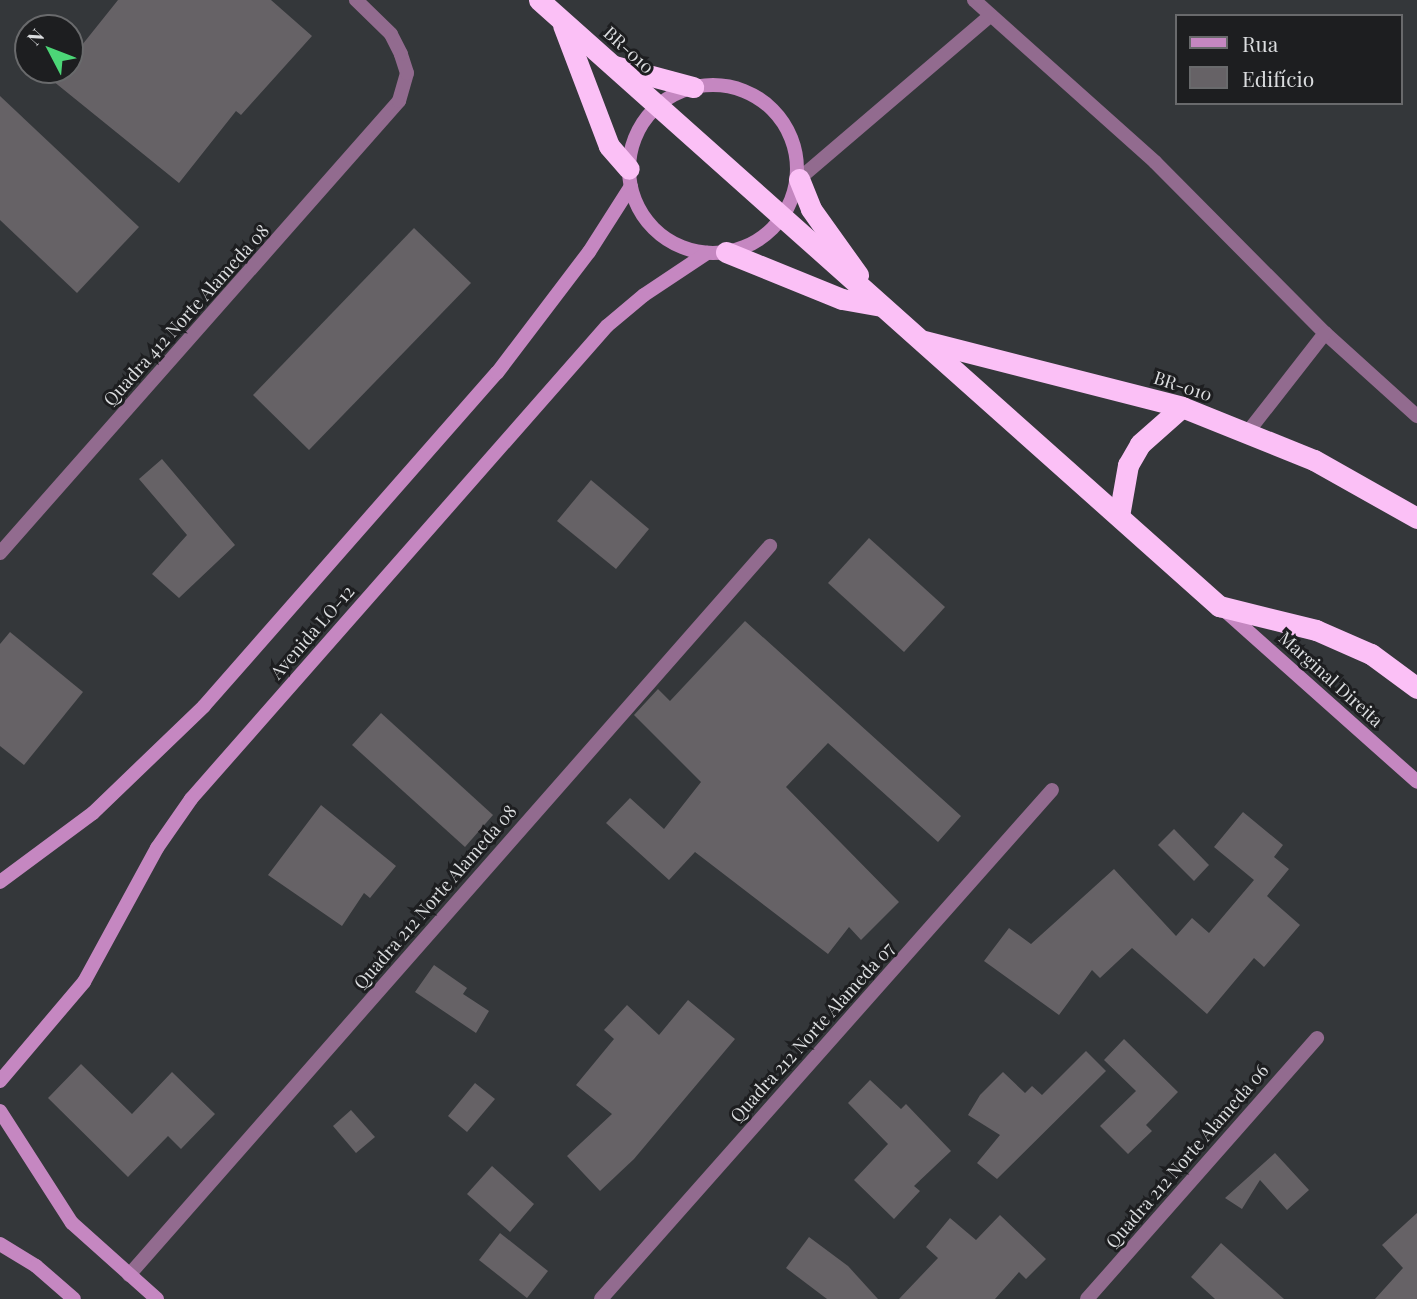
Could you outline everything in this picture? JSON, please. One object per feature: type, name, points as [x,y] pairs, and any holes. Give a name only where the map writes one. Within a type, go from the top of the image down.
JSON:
[{"type":"highway","name":"BR-010","points":[[538,0],[874,299]]},
{"type":"highway","points":[[561,20],[610,146],[630,178]]},
{"type":"highway","points":[[611,65],[694,87]]},
{"type":"highway","points":[[799,179],[811,209],[874,299],[1219,606],[1316,630],[1370,654],[1417,688]]},
{"type":"highway","points":[[717,253],[842,299],[874,299]]},
{"type":"highway","name":"BR-010","points":[[919,339],[1182,407],[1314,460],[1417,518]]},
{"type":"highway","points":[[1119,516],[1128,465],[1140,444],[1182,407]]},
{"type":"street","name":"Quadra 412 Norte Alameda 08","points":[[0,553],[399,101],[407,74],[401,54],[391,34],[356,0]]},
{"type":"street","points":[[974,0],[1155,162],[1325,333],[1417,416]]},
{"type":"street","points":[[782,218],[799,179],[990,16]]},
{"type":"street","points":[[658,106],[694,87],[734,87],[759,98],[779,116],[793,139],[799,179]]},
{"type":"street","name":"Avenida LO-12","points":[[0,882],[93,813],[204,706],[497,373],[589,252],[630,178],[642,124],[658,106]]},
{"type":"street","points":[[630,178],[640,211],[657,232],[680,247],[717,253]]},
{"type":"street","name":"Avenida LO-12","points":[[0,1081],[84,982],[157,848],[191,799],[607,326],[644,295],[717,253],[757,240],[782,218]]},
{"type":"street","points":[[1247,433],[1325,333]]},
{"type":"street","name":"Quadra 212 Norte Alameda 08","points":[[129,1275],[770,546]]},
{"type":"street","name":"Marginal Direita","points":[[1219,606],[1417,782]]},
{"type":"street","name":"Quadra 212 Norte Alameda 07","points":[[601,1299],[1052,790]]},
{"type":"street","name":"Quadra 212 Norte Alameda 06","points":[[1087,1299],[1317,1038]]},
{"type":"street","points":[[0,1111],[66,1216],[157,1299]]},
{"type":"street","points":[[0,1244],[36,1266],[74,1299]]},
{"type":"building","points":[[118,0],[271,0],[312,36],[241,115],[236,111],[179,183],[57,84],[84,84],[84,42]]},
{"type":"building","points":[[0,96],[139,227],[77,293],[0,220]]},
{"type":"building","points":[[414,228],[471,283],[309,450],[253,395]]},
{"type":"building","points":[[162,459],[235,545],[179,598],[152,574],[187,535],[139,479]]},
{"type":"building","points":[[591,480],[649,529],[616,569],[557,521]]},
{"type":"building","points":[[869,538],[945,607],[904,652],[828,583]]},
{"type":"building","points":[[745,621],[961,816],[938,842],[828,743],[786,787],[899,902],[861,940],[849,927],[828,954],[695,852],[669,880],[606,823],[630,798],[664,829],[701,782],[634,715],[658,689],[670,701]]},
{"type":"building","points":[[10,632],[83,692],[24,765],[0,746],[0,644]]},
{"type":"building","points":[[381,713],[493,815],[465,847],[352,745]]},
{"type":"building","points":[[321,805],[396,866],[370,898],[364,893],[342,926],[268,875]]},
{"type":"building","points":[[1243,812],[1283,845],[1274,857],[1289,869],[1267,896],[1300,925],[1264,967],[1254,958],[1207,1014],[1132,948],[1100,978],[1092,970],[1059,1015],[984,961],[1009,928],[1031,944],[1114,869],[1176,936],[1192,918],[1209,933],[1254,880],[1214,847]]},
{"type":"building","points":[[1174,829],[1209,865],[1194,881],[1158,845]]},
{"type":"building","points":[[434,965],[467,988],[463,994],[489,1011],[476,1033],[415,992]]},
{"type":"building","points":[[688,1000],[735,1039],[634,1159],[600,1191],[567,1156],[612,1114],[576,1085],[614,1039],[604,1030],[627,1005],[659,1035]]},
{"type":"building","points":[[1124,1039],[1178,1092],[1146,1125],[1152,1131],[1128,1154],[1100,1126],[1136,1091],[1104,1060]]},
{"type":"building","points":[[1086,1051],[1106,1071],[997,1179],[977,1163],[1000,1135],[968,1115],[980,1095],[1003,1072],[1025,1093],[1032,1086],[1042,1095]]},
{"type":"building","points":[[81,1064],[132,1114],[172,1072],[215,1114],[181,1149],[168,1136],[128,1177],[48,1098]]},
{"type":"building","points":[[870,1080],[901,1109],[906,1104],[951,1151],[914,1186],[920,1191],[894,1219],[854,1180],[888,1144],[848,1103]]},
{"type":"building","points":[[475,1083],[495,1099],[467,1132],[448,1116]]},
{"type":"building","points":[[351,1110],[375,1137],[356,1153],[333,1126]]},
{"type":"building","points":[[1275,1153],[1309,1190],[1287,1210],[1260,1180],[1242,1209],[1225,1198]]},
{"type":"building","points":[[492,1166],[534,1204],[510,1232],[467,1194]]},
{"type":"building","points":[[1417,1213],[1417,1299],[1375,1299],[1403,1268],[1382,1245]]},
{"type":"building","points":[[1000,1215],[1046,1259],[1026,1279],[1019,1272],[995,1299],[899,1299],[938,1258],[926,1247],[950,1218],[976,1240]]},
{"type":"building","points":[[500,1233],[548,1271],[527,1298],[479,1260]]},
{"type":"building","points":[[809,1237],[848,1266],[878,1299],[827,1299],[786,1268]]},
{"type":"building","points":[[1221,1243],[1284,1299],[1215,1299],[1191,1277]]}]
